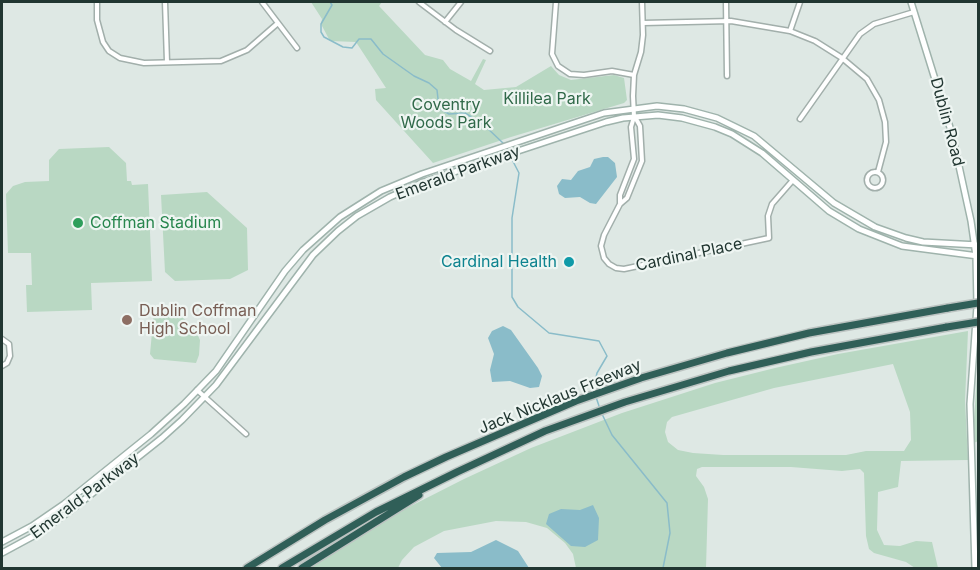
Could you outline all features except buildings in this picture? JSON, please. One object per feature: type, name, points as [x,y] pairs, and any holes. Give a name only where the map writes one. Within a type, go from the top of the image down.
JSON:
[{"type":"highway","name":"Jack Nicklaus Freeway","points":[[246,568],[325,520],[404,477],[576,401],[695,362],[809,333],[978,303]]},
{"type":"highway","name":"Jack Nicklaus Freeway","points":[[282,568],[376,512],[436,482],[545,432],[625,402],[729,371],[799,355],[978,322]]},
{"type":"highway","points":[[302,568],[391,514],[436,482]]},
{"type":"main road","name":"Dublin Road","points":[[911,2],[952,134],[977,245],[977,306],[970,395],[975,568]]},
{"type":"main road","name":"Emerald Parkway","points":[[2,543],[64,504],[151,434],[197,390],[216,371],[285,271],[303,250],[340,217],[363,201],[394,185],[604,113],[657,106],[677,108],[717,118],[754,136],[834,203],[864,221],[906,238],[941,244],[977,245]]},
{"type":"main road","name":"Emerald Parkway","points":[[2,553],[39,533],[70,511],[162,438],[205,397],[313,255],[365,210],[424,182],[606,122],[634,117],[669,116],[716,127],[749,144],[837,216],[879,239],[918,249],[977,256]]},
{"type":"street","points":[[97,2],[97,20],[103,42],[109,51],[120,58],[144,63],[221,61],[247,50],[278,23]]},
{"type":"street","points":[[165,2],[167,62]]},
{"type":"street","points":[[262,2],[297,48]]},
{"type":"street","points":[[419,2],[490,51]]},
{"type":"street","points":[[445,22],[461,2]]},
{"type":"street","points":[[556,2],[552,54],[558,66],[570,74],[584,75],[612,71],[634,75]]},
{"type":"street","points":[[634,117],[634,75],[641,52],[642,2]]},
{"type":"street","points":[[726,2],[727,76]]},
{"type":"street","points":[[790,30],[800,2]]},
{"type":"street","points":[[800,119],[856,38],[869,27],[914,12]]},
{"type":"street","points":[[643,22],[726,21],[790,30],[815,41],[842,58],[867,79],[879,100],[885,122],[886,142],[878,172]]},
{"type":"street","name":"Cardinal Place","points":[[620,204],[620,195],[634,159],[631,127],[634,117]]},
{"type":"street","name":"Cardinal Place","points":[[634,117],[640,126],[642,161],[627,198],[620,204],[604,235],[601,246],[604,258],[616,268],[624,269],[769,238],[768,216],[772,204],[793,180]]},
{"type":"street","points":[[872,172],[878,172],[883,178],[883,183],[880,187],[872,188],[867,181],[868,176],[872,172]]},
{"type":"street","points":[[2,339],[9,344],[10,356],[7,363],[2,366]]},
{"type":"street","points":[[197,390],[246,434]]},
{"type":"green space","name":"Coventry Woods Park","points":[[311,2],[382,2],[379,6],[425,55],[443,60],[450,69],[471,81],[483,59],[486,60],[475,84],[484,90],[516,87],[551,66],[559,75],[571,80],[614,75],[624,78],[627,100],[624,103],[433,163],[376,100],[375,89],[386,88],[356,42],[330,41],[321,24],[322,19]]},
{"type":"green space","name":"Coffman Stadium","points":[[109,147],[126,163],[127,181],[131,181],[132,185],[148,184],[152,281],[91,283],[92,310],[27,312],[26,285],[32,285],[31,253],[8,253],[6,194],[13,186],[25,182],[49,181],[49,160],[59,149]]},
{"type":"green space","points":[[207,192],[247,228],[248,270],[230,279],[175,281],[165,272],[161,195]]},
{"type":"green space","points":[[154,311],[177,313],[194,327],[200,340],[196,363],[154,359],[150,354]]},
{"type":"green space","points":[[968,331],[965,401],[968,460],[901,461],[898,487],[878,492],[877,530],[884,545],[900,546],[916,541],[932,542],[938,568],[915,568],[906,562],[874,553],[869,549],[866,536],[864,473],[860,469],[842,471],[791,467],[702,467],[697,469],[696,476],[704,487],[708,499],[706,568],[576,568],[573,554],[565,543],[547,528],[526,522],[496,521],[444,531],[414,547],[398,568],[306,568],[403,510],[531,448],[622,413],[715,383],[838,354]],"holes":[[[893,364],[910,412],[911,440],[904,451],[866,451],[846,455],[693,453],[678,450],[668,442],[665,432],[667,422],[672,417],[774,388]]]},
{"type":"green space","points":[[978,363],[978,441],[974,443],[974,420]]},
{"type":"water","points":[[608,157],[615,163],[617,177],[596,204],[580,197],[565,198],[559,194],[557,186],[562,179],[571,180],[578,171],[590,167],[594,159]]},
{"type":"water","points":[[503,326],[511,330],[538,368],[542,376],[539,387],[530,388],[510,381],[492,382],[490,370],[494,354],[488,338],[492,331]]},
{"type":"water","points":[[593,505],[599,518],[598,540],[585,547],[571,546],[546,524],[549,514],[561,509],[580,510]]},
{"type":"water","points":[[496,540],[518,551],[529,568],[442,568],[434,558],[437,553],[471,552]]},
{"type":"waterway","points":[[330,2],[332,5],[321,24],[324,37],[343,47],[352,48],[359,39],[371,39],[383,54],[437,90],[439,108],[449,114],[465,113],[484,125],[504,144],[519,173],[512,218],[512,297],[518,307],[549,333],[599,341],[607,356],[597,373],[595,392]]},
{"type":"waterway","points":[[596,397],[600,409]]},
{"type":"waterway","points":[[602,414],[612,435],[667,503],[670,533],[663,568]]},
{"type":"place","name":"Coffman Stadium","points":[[78,223]]},
{"type":"place","name":"Cardinal Health","points":[[569,262]]},
{"type":"place","name":"Dublin Coffman High School","points":[[127,320]]},
{"type":"park label","name":"Killilea Park","points":[[547,99]]}]
